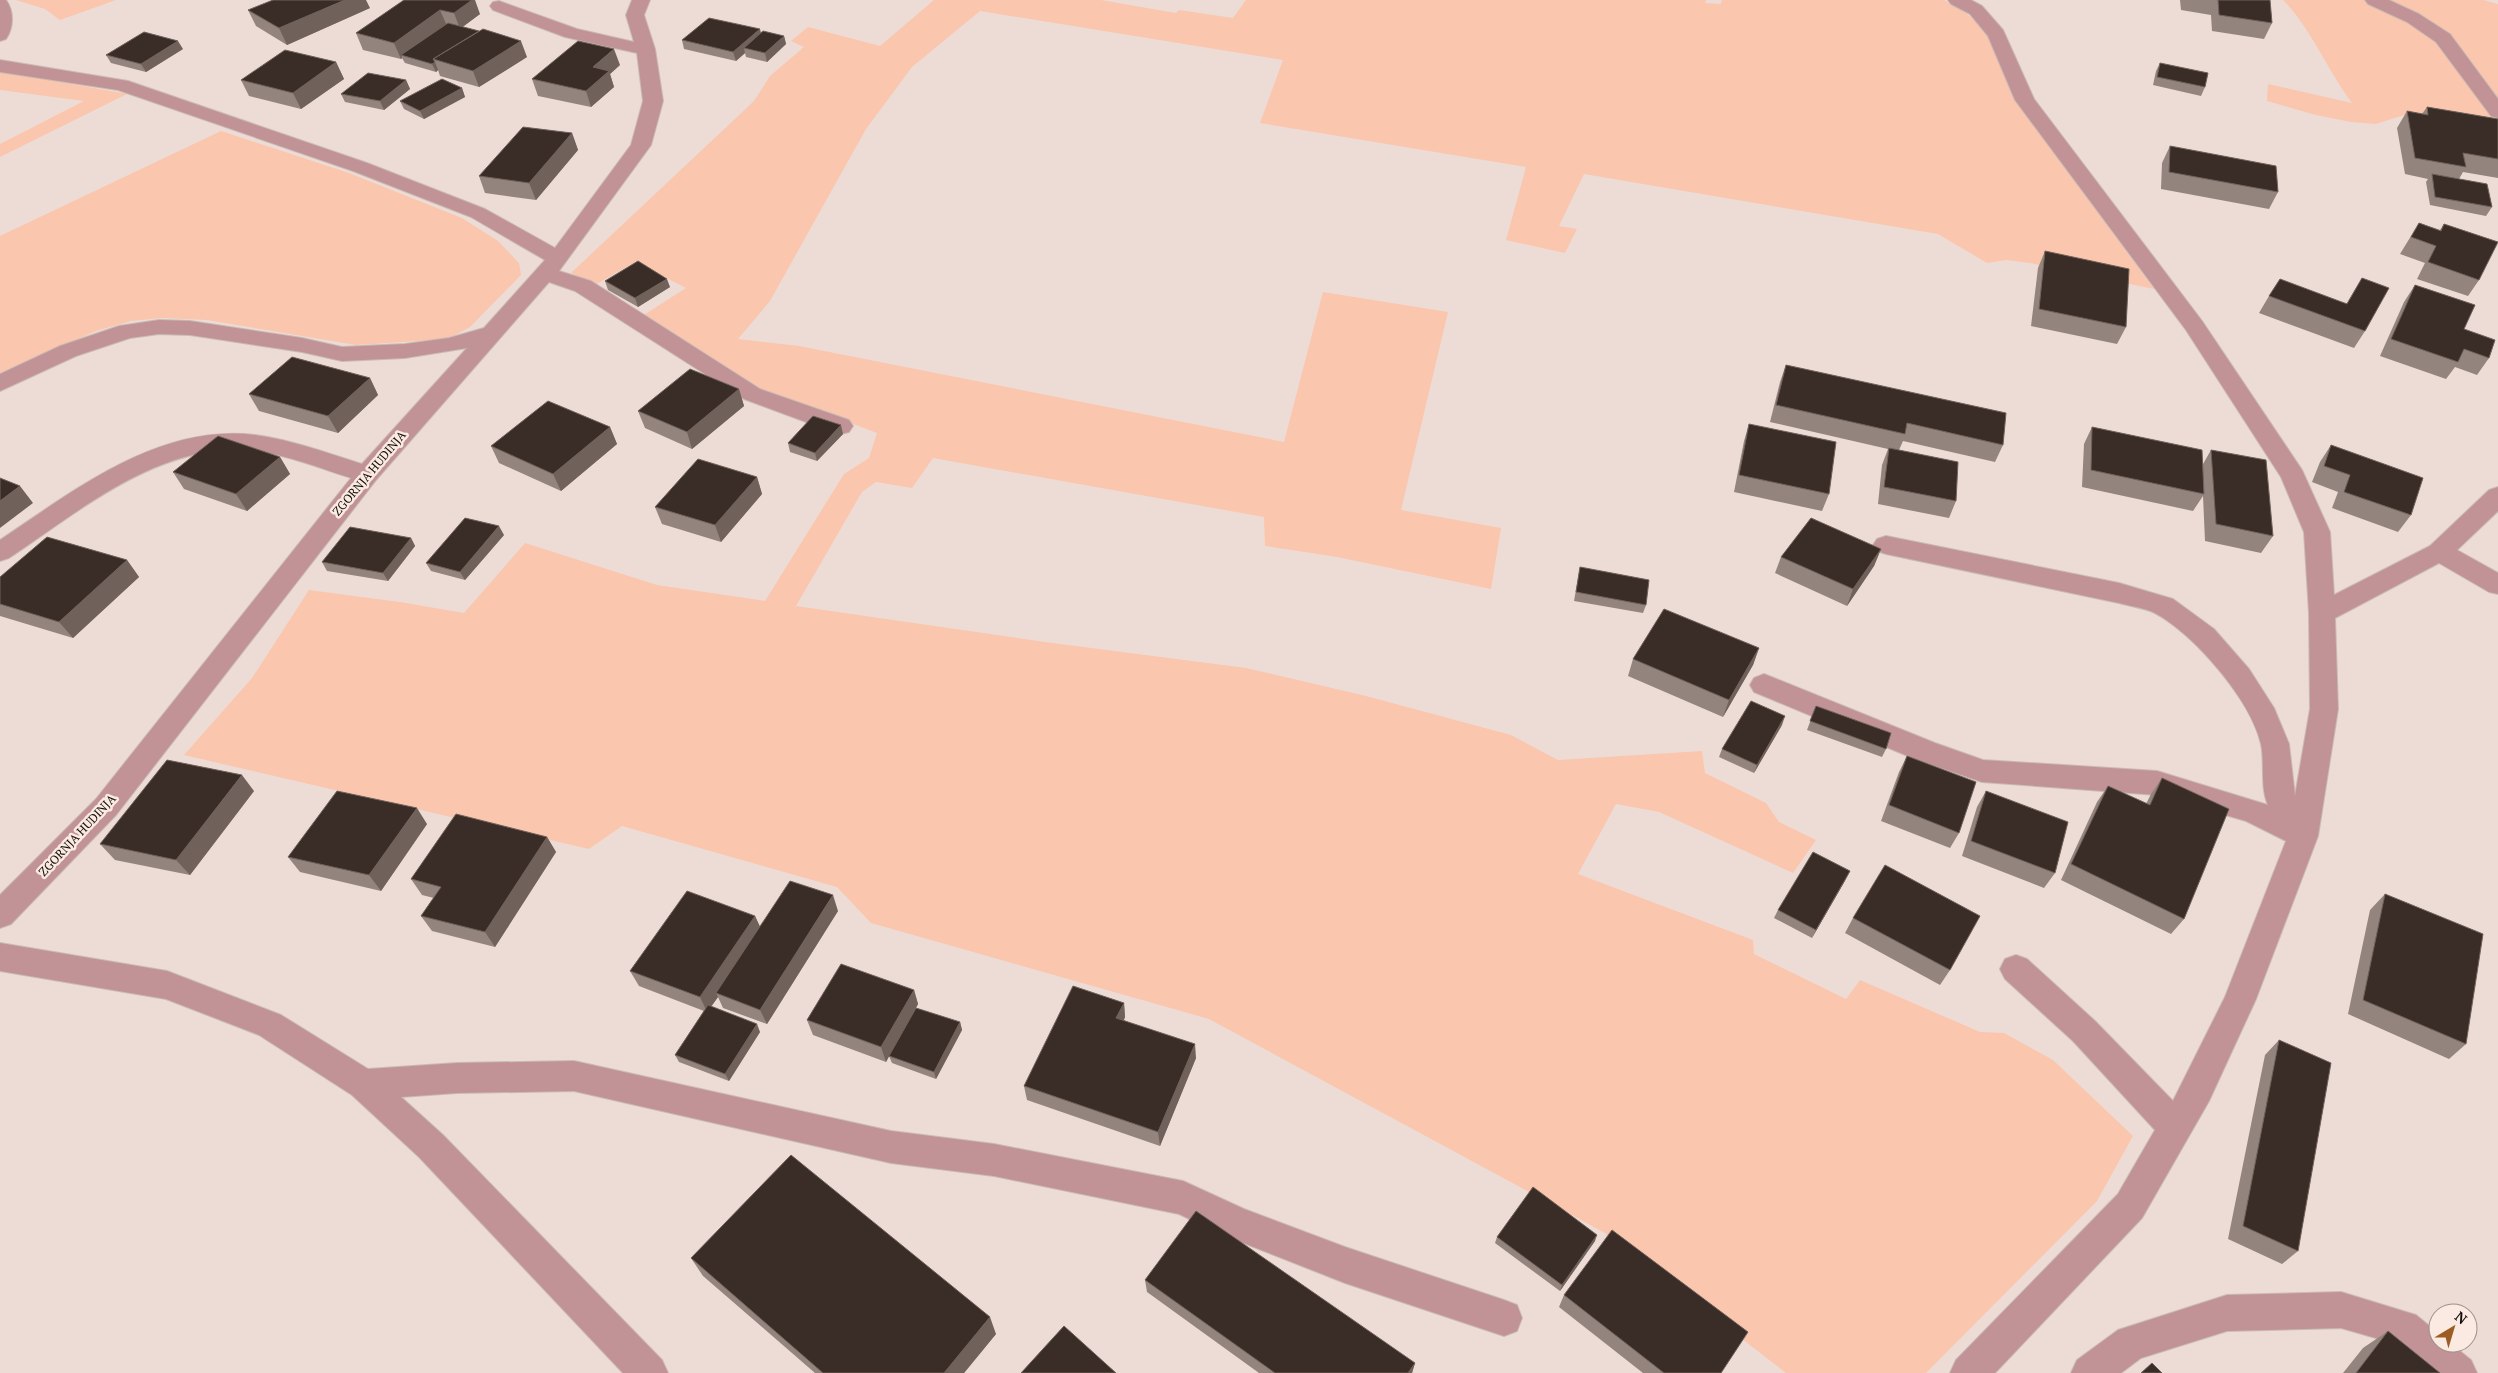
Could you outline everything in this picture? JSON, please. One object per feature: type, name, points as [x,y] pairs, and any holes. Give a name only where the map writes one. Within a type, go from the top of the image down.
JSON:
[{"type":"street","name":"ZGORNJA HUDINJA","points":[[0,915],[106,807],[367,474],[552,267],[641,144],[654,101],[646,49],[635,14],[640,0]]},
{"type":"street","points":[[1957,0],[1976,10],[1997,34],[2025,100],[2194,326],[2293,476],[2316,532],[2322,613],[2324,709],[2303,836],[2240,1000],[2197,1090],[2130,1206],[1970,1373]]},
{"type":"street","points":[[2374,0],[2413,18],[2443,38],[2498,112]]},
{"type":"street","points":[[0,4],[4,16],[0,35]]},
{"type":"street","points":[[499,6],[555,29],[606,44],[646,49]]},
{"type":"street","points":[[0,66],[121,84],[360,167],[478,213],[552,267],[752,394],[841,426]]},
{"type":"street","points":[[0,383],[76,348],[127,331],[159,327],[190,328],[302,345],[342,354],[405,351],[450,345],[493,333]]},
{"type":"street","points":[[0,552],[118,476],[167,452],[206,443],[239,442],[288,450],[367,474]]},
{"type":"street","points":[[2322,613],[2439,552],[2495,503]]},
{"type":"street","points":[[1886,545],[2119,593],[2164,606],[2204,636],[2239,676],[2264,716],[2274,744],[2282,801],[2303,836]]},
{"type":"street","points":[[2439,552],[2498,585]]},
{"type":"street","points":[[1764,685],[1925,751],[1982,771],[2157,783],[2254,811],[2303,836]]},
{"type":"street","points":[[0,957],[167,985],[270,1025],[364,1084],[431,1146],[649,1373]]},
{"type":"street","points":[[2016,969],[2084,1031],[2175,1127]]},
{"type":"street","points":[[364,1084],[457,1078],[574,1076],[891,1147],[994,1160],[1174,1196],[1183,1198],[1236,1224],[1345,1265],[1504,1318]]},
{"type":"street","points":[[2090,1373],[2131,1343],[2227,1313],[2341,1310],[2403,1328],[2458,1373]]},
{"type":"shaded area","points":[[16,0],[116,0],[60,20],[45,9]]},
{"type":"shaded area","points":[[934,0],[1101,0],[1176,13],[1179,10],[1233,18],[1246,0],[1706,0],[1705,3],[1721,4],[1722,0],[1944,0],[1966,13],[1986,31],[2014,99],[2154,289],[2030,263],[2006,260],[1987,263],[1938,234],[1584,174],[1559,226],[1577,229],[1565,253],[1506,240],[1526,167],[1260,123],[1283,60],[980,11],[912,67],[866,129],[770,301],[738,339],[799,346],[1284,442],[1323,292],[1448,312],[1401,510],[1501,528],[1491,589],[1337,557],[1265,546],[1264,517],[933,458],[912,488],[876,482],[862,492],[796,606],[1045,642],[1246,668],[1366,696],[1511,735],[1558,760],[1702,751],[1705,773],[1766,803],[1779,822],[1816,840],[1793,873],[1659,812],[1616,804],[1578,874],[1753,940],[1754,954],[1846,999],[1860,980],[1980,1032],[2004,1033],[2053,1060],[2133,1136],[2097,1201],[1926,1373],[1786,1373],[1605,1233],[1209,1019],[871,923],[837,887],[622,826],[589,849],[184,755],[252,678],[309,590],[464,613],[525,543],[657,585],[765,601],[844,474],[869,458],[877,433],[758,388],[639,318],[686,288],[635,262],[595,285],[571,273],[754,101],[770,76],[804,47],[791,41],[808,27],[880,46]]},
{"type":"shaded area","points":[[2283,0],[2483,0],[2498,4],[2498,135],[2404,115],[2376,124],[2351,122],[2316,115],[2267,101],[2268,84],[2352,103],[2302,23]]},
{"type":"shaded area","points":[[0,71],[127,94],[0,157],[0,144],[84,101],[0,90]]},
{"type":"shaded area","points":[[221,131],[349,173],[462,218],[498,241],[519,263],[521,275],[470,327],[448,339],[356,345],[207,320],[162,318],[131,321],[96,331],[0,373],[0,236]]},
{"type":"building","points":[[273,0],[345,0],[279,28],[248,10]]},
{"type":"building","points":[[404,0],[472,0],[454,13],[440,10],[394,43],[356,33]]},
{"type":"building","points":[[2218,0],[2270,0],[2272,23],[2219,15]]},
{"type":"building","points":[[709,18],[760,29],[733,52],[682,40]]},
{"type":"building","points":[[448,23],[479,31],[433,59],[435,62],[432,64],[401,55]]},
{"type":"building","points":[[483,29],[521,41],[473,71],[433,59]]},
{"type":"building","points":[[763,31],[784,36],[765,53],[744,48]]},
{"type":"building","points":[[144,32],[178,41],[141,64],[106,55]]},
{"type":"building","points":[[578,41],[614,49],[593,67],[609,71],[586,91],[532,79]]},
{"type":"building","points":[[285,50],[336,62],[293,93],[241,80]]},
{"type":"building","points":[[2160,63],[2208,73],[2205,87],[2157,77]]},
{"type":"building","points":[[368,73],[406,80],[380,101],[341,94]]},
{"type":"building","points":[[442,79],[462,88],[420,111],[400,101]]},
{"type":"building","points":[[2427,107],[2498,119],[2498,159],[2463,153],[2466,167],[2415,158],[2407,111],[2428,115]]},
{"type":"building","points":[[523,127],[572,133],[529,183],[479,176]]},
{"type":"building","points":[[2170,146],[2276,166],[2278,192],[2169,172]]},
{"type":"building","points":[[2432,174],[2487,184],[2492,207],[2435,197]]},
{"type":"building","points":[[2419,223],[2441,231],[2444,224],[2498,242],[2479,280],[2428,262],[2436,246],[2411,237]]},
{"type":"building","points":[[2045,251],[2129,269],[2126,327],[2039,309]]},
{"type":"building","points":[[638,261],[667,279],[635,298],[605,281]]},
{"type":"building","points":[[2362,278],[2389,288],[2365,331],[2269,296],[2280,279],[2347,304]]},
{"type":"building","points":[[2415,285],[2475,305],[2464,329],[2495,340],[2489,358],[2464,349],[2458,362],[2391,339]]},
{"type":"building","points":[[292,357],[370,378],[328,416],[249,394]]},
{"type":"building","points":[[1786,365],[2006,413],[2003,445],[1907,423],[1905,434],[1776,405]]},
{"type":"building","points":[[690,369],[739,389],[687,432],[638,411]]},
{"type":"building","points":[[548,401],[610,427],[553,474],[491,446]]},
{"type":"building","points":[[813,416],[841,425],[815,453],[788,443]]},
{"type":"building","points":[[1749,424],[1836,442],[1829,494],[1739,475]]},
{"type":"building","points":[[2092,427],[2202,450],[2204,494],[2091,470]]},
{"type":"building","points":[[218,436],[280,457],[236,494],[173,472]]},
{"type":"building","points":[[2331,445],[2423,478],[2411,515],[2344,492],[2350,475],[2324,466]]},
{"type":"building","points":[[1889,448],[1958,462],[1956,501],[1884,487]]},
{"type":"building","points":[[2211,450],[2266,460],[2273,536],[2216,524]]},
{"type":"building","points":[[698,459],[757,477],[715,525],[655,507]]},
{"type":"building","points":[[0,478],[20,486],[0,501]]},
{"type":"building","points":[[465,518],[499,526],[460,572],[426,563]]},
{"type":"building","points":[[1811,518],[1881,549],[1853,589],[1781,557]]},
{"type":"building","points":[[350,527],[411,538],[383,573],[322,562]]},
{"type":"building","points":[[47,537],[127,560],[59,622],[0,604],[0,577]]},
{"type":"building","points":[[1580,567],[1649,580],[1646,605],[1576,592]]},
{"type":"building","points":[[1664,609],[1759,648],[1729,700],[1633,659]]},
{"type":"building","points":[[1751,701],[1785,716],[1757,765],[1722,749]]},
{"type":"building","points":[[1816,706],[1891,733],[1886,749],[1810,721]]},
{"type":"building","points":[[1907,756],[1976,782],[1959,833],[1889,805]]},
{"type":"building","points":[[167,760],[242,775],[176,860],[100,844]]},
{"type":"building","points":[[2162,778],[2229,809],[2184,919],[2071,864],[2108,786],[2150,805]]},
{"type":"building","points":[[337,791],[417,808],[369,875],[288,857]]},
{"type":"building","points":[[1986,791],[2068,822],[2055,873],[1971,841]]},
{"type":"building","points":[[456,814],[547,837],[485,932],[421,916],[441,887],[411,879]]},
{"type":"building","points":[[1813,852],[1850,871],[1816,930],[1778,910]]},
{"type":"building","points":[[1885,865],[1980,916],[1950,970],[1853,918]]},
{"type":"building","points":[[790,881],[833,895],[760,1010],[716,993]]},
{"type":"building","points":[[687,891],[755,916],[700,997],[630,971]]},
{"type":"building","points":[[2385,894],[2483,934],[2466,1044],[2363,1000]]},
{"type":"building","points":[[841,964],[914,990],[881,1047],[807,1020]]},
{"type":"building","points":[[1073,986],[1124,1003],[1116,1018],[1195,1044],[1158,1132],[1024,1086]]},
{"type":"building","points":[[708,1005],[757,1024],[725,1074],[675,1055]]},
{"type":"building","points":[[916,1008],[960,1022],[934,1072],[889,1056]]},
{"type":"building","points":[[2279,1040],[2331,1063],[2298,1251],[2243,1226]]},
{"type":"building","points":[[791,1155],[990,1317],[944,1373],[823,1373],[691,1258]]},
{"type":"building","points":[[1533,1187],[1597,1235],[1562,1285],[1497,1237]]},
{"type":"building","points":[[1196,1211],[1415,1363],[1408,1373],[1275,1373],[1145,1280]]},
{"type":"building","points":[[1612,1230],[1748,1332],[1721,1373],[1664,1373],[1564,1295]]},
{"type":"building","points":[[1064,1326],[1116,1373],[1021,1373]]},
{"type":"building","points":[[2388,1331],[2440,1373],[2356,1373]]},
{"type":"building","points":[[2152,1363],[2162,1373],[2141,1373]]}]
